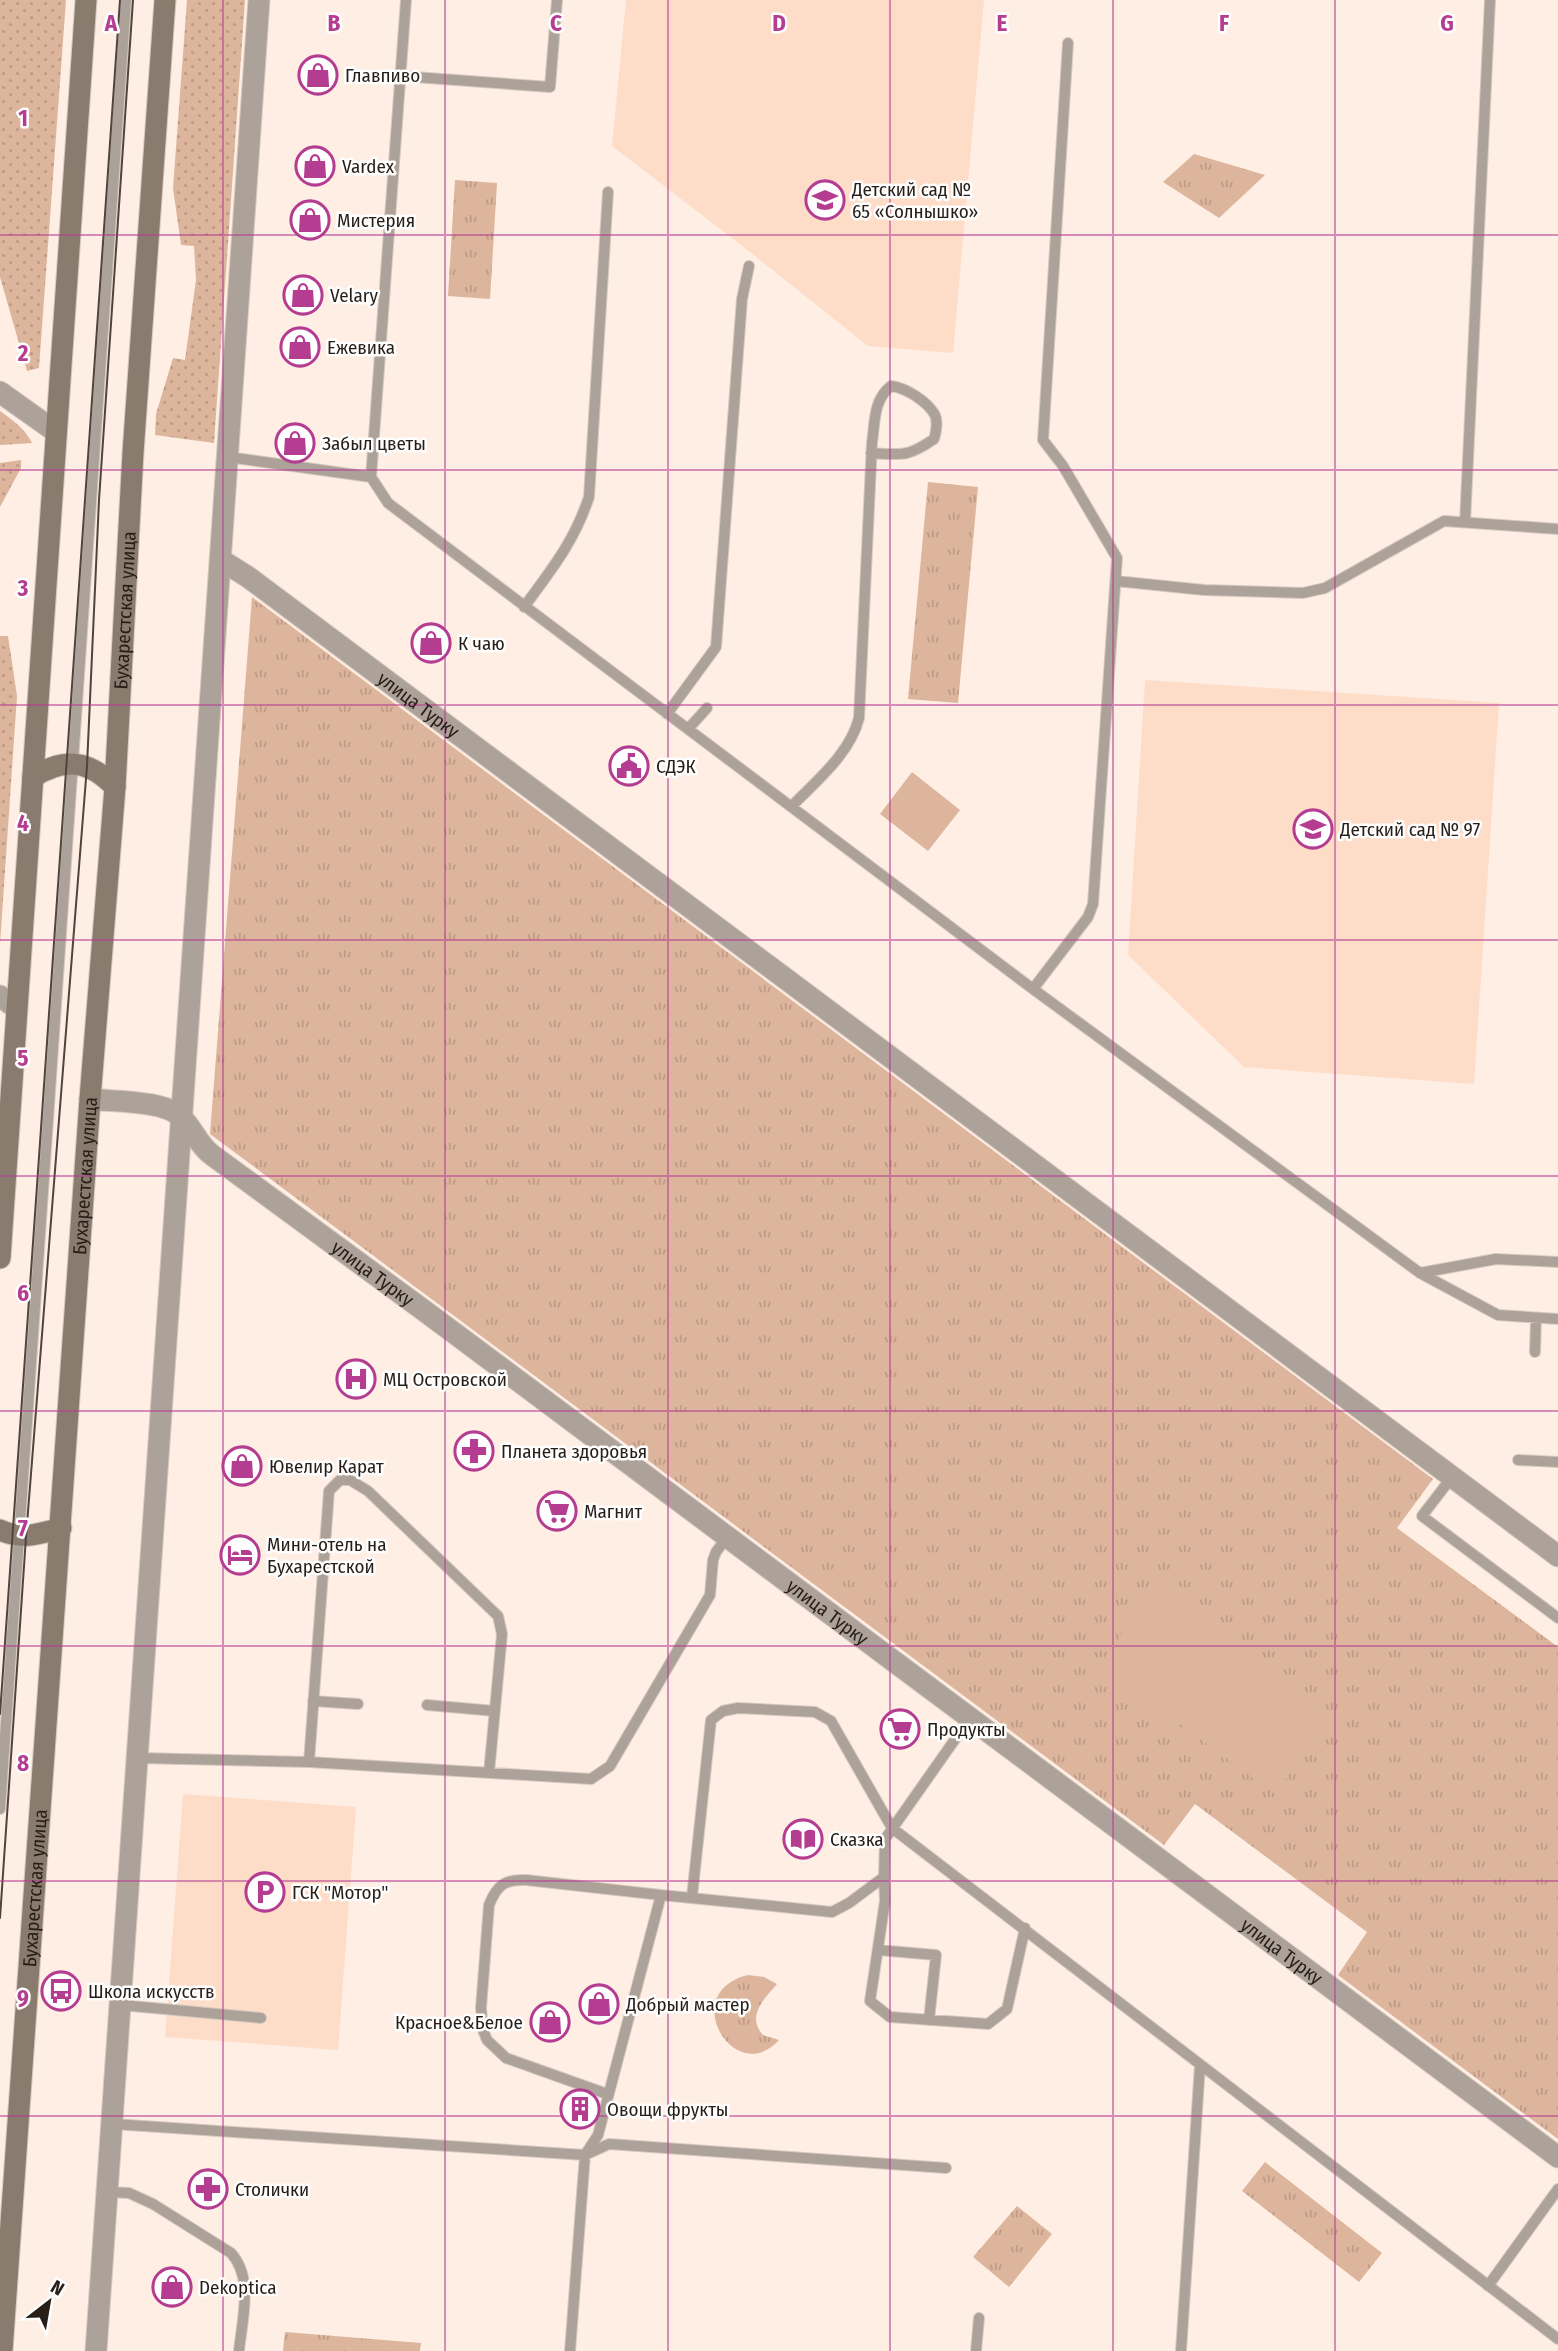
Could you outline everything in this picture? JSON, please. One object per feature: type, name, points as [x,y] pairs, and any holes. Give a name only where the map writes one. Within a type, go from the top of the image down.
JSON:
[{"type":"main road","points":[[0,1258],[8,1002],[33,777],[86,0]]},
{"type":"main road","name":"Бухарестская улица","points":[[2,2351],[90,1100],[115,787],[133,453],[165,0]]},
{"type":"main road","points":[[33,777],[49,767],[73,764],[87,766],[103,774],[115,787]]},
{"type":"main road","points":[[9,1533],[26,1537],[61,1528]]},
{"type":"street","points":[[96,2351],[259,0]]},
{"type":"street","points":[[0,392],[56,432]]},
{"type":"street","name":"улица Турку","points":[[222,560],[1558,1556]]},
{"type":"street","points":[[90,1100],[164,1107],[181,1116]]},
{"type":"street","name":"улица Турку","points":[[181,1116],[203,1148],[1558,2157]]},
{"type":"lane","points":[[0,1809],[9,1533],[73,764],[126,0]]},
{"type":"lane","points":[[406,0],[371,477],[388,503],[1033,989],[1420,1273],[1498,1315],[1558,1319]]},
{"type":"lane","points":[[401,76],[550,87],[556,0]]},
{"type":"lane","points":[[1465,522],[1490,0]]},
{"type":"lane","points":[[1033,989],[1088,917],[1093,904],[1117,558],[1063,466],[1043,440],[1068,43]]},
{"type":"lane","points":[[524,607],[569,546],[589,496],[608,192]]},
{"type":"lane","points":[[667,714],[716,647],[742,299],[749,266]]},
{"type":"lane","points":[[791,807],[841,754],[852,737],[859,718],[872,453],[877,404],[882,393],[891,386],[902,388],[919,399],[935,415],[937,429],[934,439],[923,446],[905,456],[872,453]]},
{"type":"lane","points":[[228,457],[371,477]]},
{"type":"lane","points":[[1116,581],[1204,590],[1303,593],[1325,588],[1444,521],[1558,529]]},
{"type":"lane","points":[[688,729],[707,708]]},
{"type":"lane","points":[[1420,1273],[1496,1259],[1558,1262]]},
{"type":"lane","points":[[1535,1352],[1536,1318]]},
{"type":"lane","points":[[1518,1460],[1558,1462]]},
{"type":"lane","points":[[1452,1476],[1422,1516],[1558,1618]]},
{"type":"lane","points":[[309,1762],[329,1491],[340,1480],[350,1480],[368,1491],[498,1616],[502,1634],[489,1773]]},
{"type":"lane","points":[[139,1758],[309,1762],[591,1779],[610,1766],[710,1595],[713,1560],[727,1536]]},
{"type":"lane","points":[[313,1701],[358,1704]]},
{"type":"lane","points":[[427,1704],[495,1712]]},
{"type":"lane","points":[[692,1897],[711,1720],[723,1711],[738,1709],[815,1712],[831,1721],[892,1828],[1558,2339]]},
{"type":"lane","points":[[970,1718],[885,1839],[885,1901],[870,2001],[890,2017],[988,2024],[1007,2009],[1024,1928]]},
{"type":"lane","points":[[607,2094],[506,2058],[487,2040],[481,2008],[489,1905],[494,1892],[503,1883],[514,1880],[832,1912],[884,1877]]},
{"type":"lane","points":[[570,2351],[585,2155],[598,2135],[661,1895]]},
{"type":"lane","points":[[878,1950],[936,1955],[929,2020]]},
{"type":"lane","points":[[121,2005],[261,2018]]},
{"type":"lane","points":[[1181,2351],[1200,2065]]},
{"type":"lane","points":[[113,2124],[585,2155],[609,2144],[946,2168]]},
{"type":"lane","points":[[1488,2286],[1558,2189]]},
{"type":"lane","points":[[107,2192],[129,2193],[153,2204],[231,2253],[241,2264],[245,2276],[239,2351]]},
{"type":"lane","points":[[976,2351],[979,2318]]},
{"type":"shaded area","name":"Детский сад № 65 «Солнышко»","points":[[626,0],[984,0],[953,353],[868,346],[612,146]]},
{"type":"shaded area","name":"Детский сад № 97","points":[[1145,680],[1499,703],[1474,1084],[1244,1067],[1128,955]]},
{"type":"shaded area","points":[[183,1794],[356,1807],[338,2050],[165,2037]]},
{"type":"green space","points":[[0,0],[66,0],[39,368],[27,371],[0,277]]},
{"type":"green space","points":[[187,0],[245,0],[214,443],[155,435],[156,414],[173,358],[185,360],[196,280],[194,246],[181,245],[173,188]]},
{"type":"green space","points":[[1194,154],[1265,175],[1219,218],[1163,182]]},
{"type":"green space","points":[[455,180],[497,183],[490,299],[448,296]]},
{"type":"green space","points":[[0,411],[22,429],[32,443],[0,445]]},
{"type":"green space","points":[[21,460],[21,468],[0,507],[0,463]]},
{"type":"green space","points":[[928,482],[978,487],[958,703],[908,699]]},
{"type":"green space","points":[[252,597],[1433,1479],[1397,1528],[1558,1647],[1558,2139],[1338,1975],[1367,1932],[1195,1804],[1164,1845],[210,1134]]},
{"type":"green space","points":[[0,636],[8,636],[17,696],[0,944]]},
{"type":"green space","points":[[912,772],[960,810],[928,851],[880,814]]},
{"type":"green space","points":[[1157,1586],[1333,1714],[1275,1794],[1099,1665]]},
{"type":"green space","points":[[748,1975],[764,1977],[777,1984],[759,2008],[756,2021],[763,2035],[779,2040],[762,2052],[745,2053],[731,2045],[720,2032],[715,2016],[717,1999],[727,1985]]},
{"type":"green space","points":[[1265,2162],[1382,2253],[1359,2282],[1242,2191]]},
{"type":"green space","points":[[1017,2206],[1052,2234],[1009,2287],[973,2257]]},
{"type":"green space","points":[[285,2332],[421,2343],[420,2351],[283,2351]]},
{"type":"tram line","points":[[0,1714],[120,0]]},
{"type":"tram line","points":[[0,1918],[26,1537],[87,766],[99,500],[133,0]]},
{"type":"place","name":"Главпиво","points":[[318,75]]},
{"type":"place","name":"Vardex","points":[[315,166]]},
{"type":"place","name":"Детский сад № 65 «Солнышко»","points":[[825,200]]},
{"type":"place","name":"Мистерия","points":[[310,220]]},
{"type":"place","name":"Velary","points":[[303,295]]},
{"type":"place","name":"Ежевика","points":[[300,347]]},
{"type":"place","name":"Забыл цветы","points":[[295,443]]},
{"type":"place","name":"К чаю","points":[[431,643]]},
{"type":"place","name":"СДЭК","points":[[629,766]]},
{"type":"place","name":"Детский сад № 97","points":[[1313,829]]},
{"type":"place","name":"МЦ Островской","points":[[356,1379]]},
{"type":"place","name":"Планета здоровья","points":[[474,1451]]},
{"type":"place","name":"Ювелир Карат","points":[[242,1466]]},
{"type":"place","name":"Магнит","points":[[557,1511]]},
{"type":"place","name":"Мини-отель на Бухарестской","points":[[240,1555]]},
{"type":"place","name":"Продукты","points":[[900,1729]]},
{"type":"place","name":"Сказка","points":[[803,1839]]},
{"type":"place","name":"ГСК \"Мотор\"","points":[[265,1892]]},
{"type":"place","name":"Школа искусств","points":[[61,1991]]},
{"type":"place","name":"Добрый мастер","points":[[599,2004]]},
{"type":"place","name":"Красное&Белое","points":[[550,2022]]},
{"type":"place","name":"Овощи фрукты","points":[[580,2109]]},
{"type":"place","name":"Столички","points":[[208,2189]]},
{"type":"place","name":"Dekoptica","points":[[172,2287]]}]
